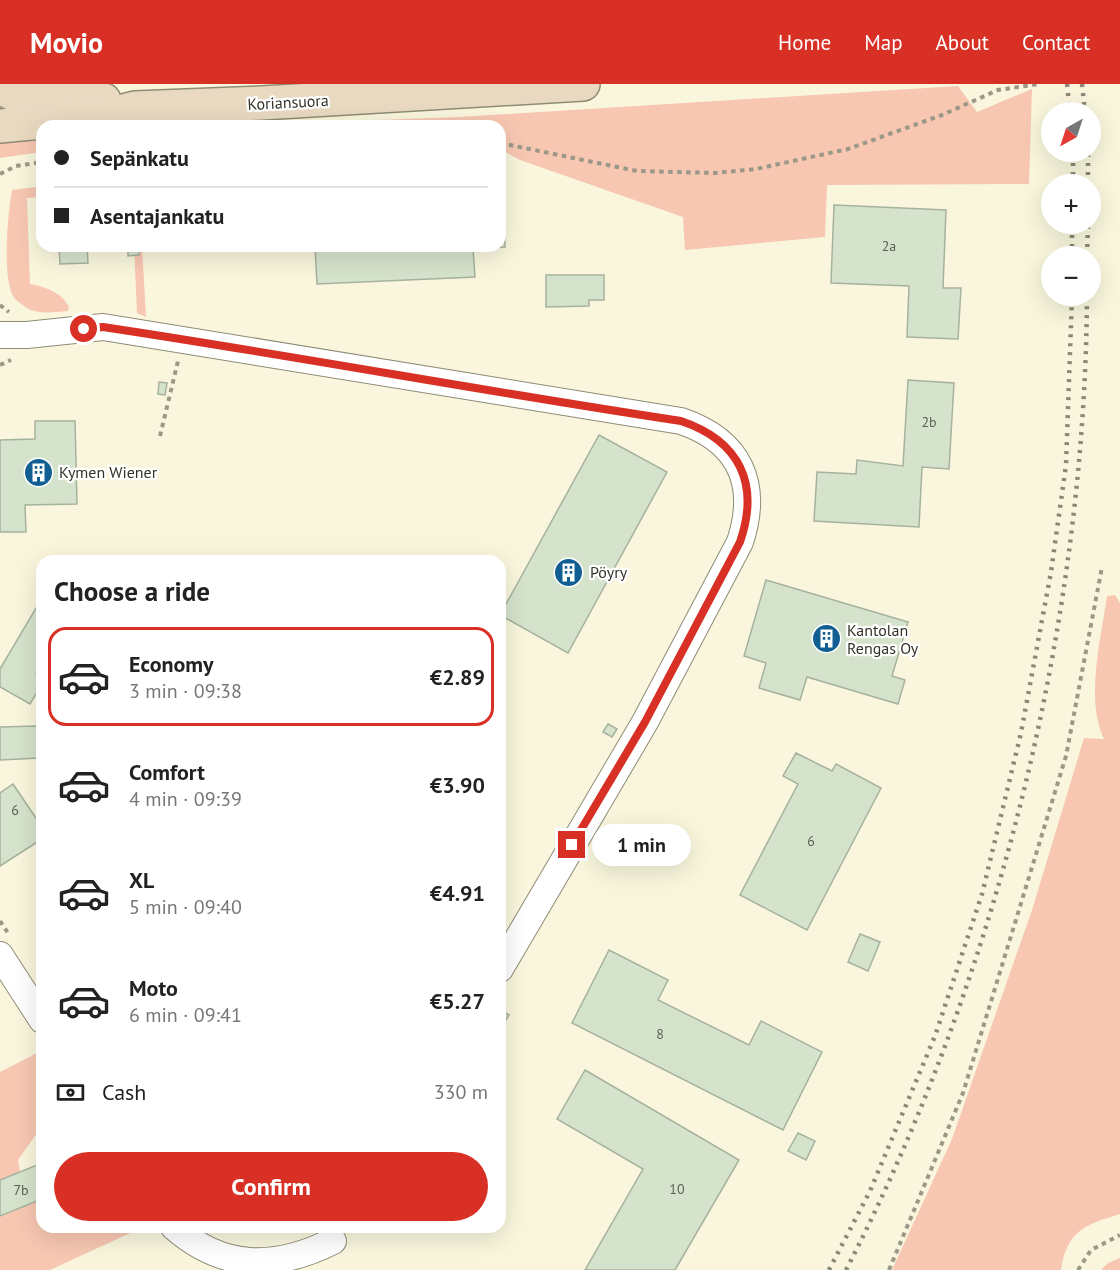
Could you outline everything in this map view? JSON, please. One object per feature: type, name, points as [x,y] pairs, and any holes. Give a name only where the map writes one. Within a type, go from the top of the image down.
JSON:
[{"type":"main road","name":"Koriansuora","points":[[62,120],[104,116],[135,108],[584,84]]},
{"type":"main road","name":"Koriansuora","points":[[0,87],[13,94],[100,99],[135,108]]},
{"type":"main road","name":"Koriansuora","points":[[0,126],[36,123]]},
{"type":"street","points":[[0,335],[27,335],[103,327],[681,421],[705,429],[736,459],[747,483],[747,522],[723,578],[645,722],[506,959]]},
{"type":"street","points":[[0,955],[36,1011]]},
{"type":"street","points":[[181,1233],[196,1247],[214,1258],[234,1267],[255,1270],[308,1256],[339,1234]]},
{"type":"street","points":[[320,1270],[339,1234]]},
{"type":"path","points":[[506,144],[637,171],[694,173],[756,169],[848,149],[942,115],[998,90],[1040,84]]},
{"type":"path","points":[[0,174],[15,166],[36,163]]},
{"type":"path","points":[[160,436],[179,358],[168,356]]},
{"type":"path","points":[[0,364],[21,357]]},
{"type":"path","points":[[889,1270],[963,1093],[1063,767],[1102,567]]},
{"type":"path","points":[[1078,1270],[1091,1250],[1120,1234]]},
{"type":"shaded area","points":[[958,86],[977,112],[1032,89],[1029,184],[827,185],[825,237],[685,250],[683,217],[520,160],[506,152],[506,120],[378,120]]},
{"type":"shaded area","points":[[36,136],[36,153],[0,158],[0,144],[9,139]]},
{"type":"shaded area","points":[[36,187],[36,197],[27,198],[30,284],[57,294],[66,302],[69,307],[68,311],[36,312],[27,308],[13,296],[7,259],[12,190]]},
{"type":"shaded area","points":[[134,252],[142,252],[146,317],[137,313]]},
{"type":"shaded area","points":[[1115,595],[1120,603],[1120,1214],[1080,1231],[1068,1246],[1061,1270],[892,1270],[952,1139],[1033,907],[1084,738],[1104,739],[1098,723],[1096,706],[1096,669],[1107,596]]},
{"type":"shaded area","points":[[36,1054],[36,1134],[18,1160],[20,1172],[0,1180],[0,1072]]},
{"type":"shaded area","points":[[36,1201],[36,1233],[130,1233],[50,1270],[0,1270],[0,1216]]},
{"type":"shaded area","points":[[1120,1258],[1120,1270],[1101,1270],[1108,1263]]},
{"type":"building","points":[[834,205],[946,210],[943,288],[961,288],[958,339],[907,337],[909,286],[831,283]]},
{"type":"building","points":[[59,252],[87,252],[88,263],[60,264]]},
{"type":"building","points":[[128,252],[139,252],[139,255],[128,256]]},
{"type":"building","points":[[315,252],[473,252],[475,277],[317,284]]},
{"type":"building","points":[[546,275],[604,275],[604,300],[589,300],[589,306],[546,307]]},
{"type":"building","points":[[908,380],[954,383],[949,469],[922,467],[919,527],[814,521],[817,472],[856,474],[857,460],[903,466]]},
{"type":"building","points":[[159,382],[167,383],[165,395],[158,394]]},
{"type":"building","name":"Kymen Wiener","points":[[35,421],[75,421],[77,504],[25,505],[26,532],[0,532],[0,440],[35,439]]},
{"type":"building","name":"Pöyry","points":[[599,435],[667,472],[568,653],[506,618],[506,604]]},
{"type":"building","name":"Kantolan Rengas Oy","points":[[766,580],[908,622],[892,676],[905,680],[898,704],[807,677],[800,700],[759,688],[766,663],[744,656]]},
{"type":"building","points":[[36,608],[36,694],[30,704],[0,687],[0,669]]},
{"type":"building","points":[[608,724],[617,729],[612,737],[603,732]]},
{"type":"building","points":[[36,726],[36,758],[0,760],[0,727]]},
{"type":"building","points":[[796,753],[832,771],[836,764],[881,788],[807,930],[740,895],[798,784],[783,776]]},
{"type":"building","points":[[13,784],[36,818],[36,843],[0,866],[0,793]]},
{"type":"building","points":[[860,934],[880,942],[868,971],[848,962]]},
{"type":"building","points":[[609,950],[668,980],[658,1000],[749,1045],[761,1021],[822,1052],[783,1130],[572,1023]]},
{"type":"building","points":[[585,1070],[739,1160],[675,1270],[585,1270],[643,1169],[557,1119]]},
{"type":"building","points":[[798,1133],[815,1141],[806,1160],[788,1151]]},
{"type":"building","points":[[36,1165],[36,1201],[0,1216],[0,1180]]},
{"type":"railway","points":[[1067,84],[1069,102]]},
{"type":"railway","points":[[1082,84],[1084,102]]},
{"type":"railway","points":[[1073,162],[1073,174]]},
{"type":"railway","points":[[1088,162],[1088,174]]},
{"type":"railway","points":[[1072,234],[1072,246]]},
{"type":"railway","points":[[1087,246],[1088,234]]},
{"type":"railway","points":[[829,1270],[870,1191],[935,1036],[982,894],[1021,733],[1051,572],[1066,465],[1072,306]]},
{"type":"railway","points":[[846,1270],[900,1158],[947,1040],[988,920],[1022,796],[1050,672],[1070,546],[1082,420],[1087,306]]},
{"type":"place","name":"Kymen Wiener","points":[[38,472]]},
{"type":"place","name":"Pöyry","points":[[569,572]]},
{"type":"place","name":"Kantolan Rengas Oy","points":[[826,639]]},
{"type":"route","points":[[84,329],[103,327],[227,345],[493,392],[681,421],[705,429],[722,443],[736,459],[747,483],[749,501],[747,522],[740,542],[645,722],[572,845]]}]
